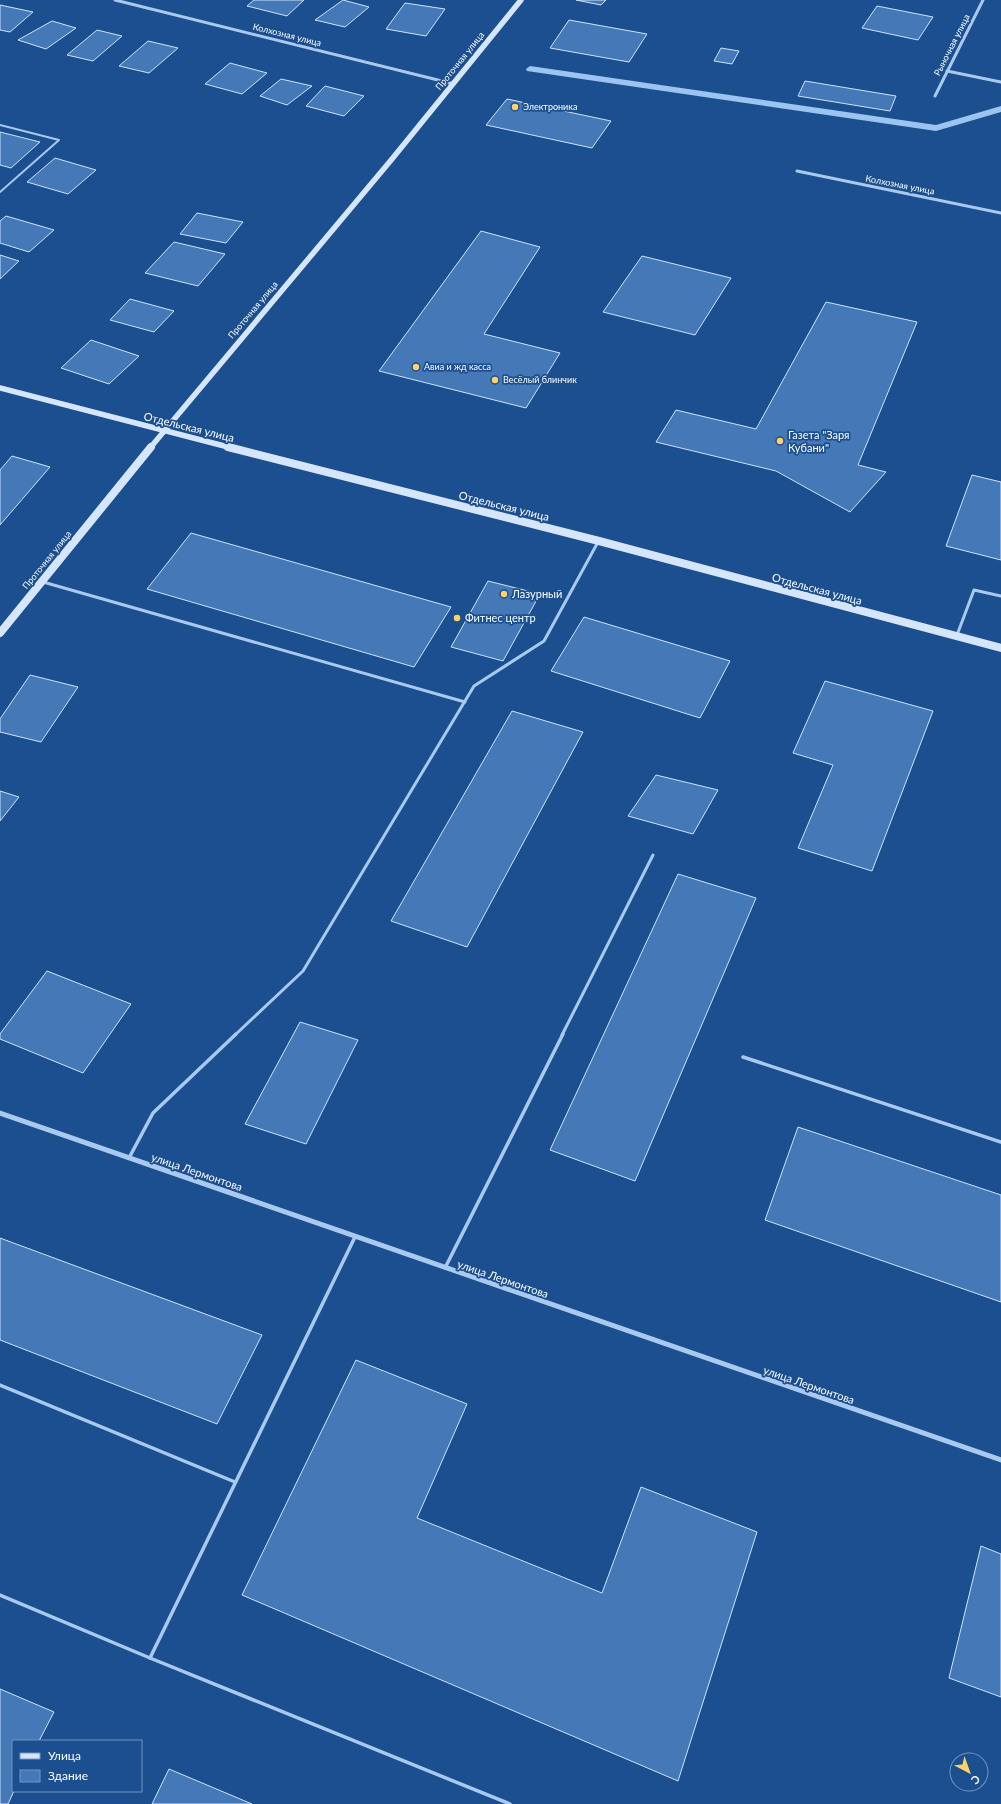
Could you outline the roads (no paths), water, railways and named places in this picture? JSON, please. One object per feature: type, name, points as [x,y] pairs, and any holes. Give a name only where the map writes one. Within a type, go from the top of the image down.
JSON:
[{"type":"street","name":"Колхозная улица","points":[[115,0],[454,84]]},
{"type":"street","name":"Проточная улица","points":[[0,633],[163,431],[454,84],[521,0]]},
{"type":"street","name":"Рыночная улица","points":[[934,96],[983,0]]},
{"type":"street","points":[[947,71],[1001,82]]},
{"type":"street","name":"Колхозная улица","points":[[797,171],[1001,213]]},
{"type":"street","name":"Отдельская улица","points":[[0,388],[163,431],[599,541],[1001,648]]},
{"type":"street","name":"улица Лермонтова","points":[[0,1113],[1001,1460]]},
{"type":"lane","points":[[0,125],[59,140],[0,192]]},
{"type":"lane","points":[[129,1158],[153,1113],[303,971],[474,686],[544,641],[599,541]]},
{"type":"lane","points":[[41,581],[465,702]]},
{"type":"lane","points":[[957,636],[974,590],[1001,596]]},
{"type":"lane","points":[[445,1268],[653,855]]},
{"type":"lane","points":[[743,1057],[1001,1142]]},
{"type":"lane","points":[[150,1658],[355,1237]]},
{"type":"lane","points":[[0,1385],[235,1482]]},
{"type":"lane","points":[[0,1595],[150,1658],[510,1804]]},
{"type":"waterway","points":[[530,69],[936,128],[1001,109]]},
{"type":"place","name":"Электроника","points":[[515,107]]},
{"type":"place","name":"Авиа и жд касса","points":[[416,367]]},
{"type":"place","name":"Весёлый блинчик","points":[[495,380]]},
{"type":"place","name":"Газета \"Заря Кубани\"","points":[[780,441]]},
{"type":"place","name":"Лазурный","points":[[504,594]]},
{"type":"place","name":"Фитнес центр","points":[[457,618]]}]
